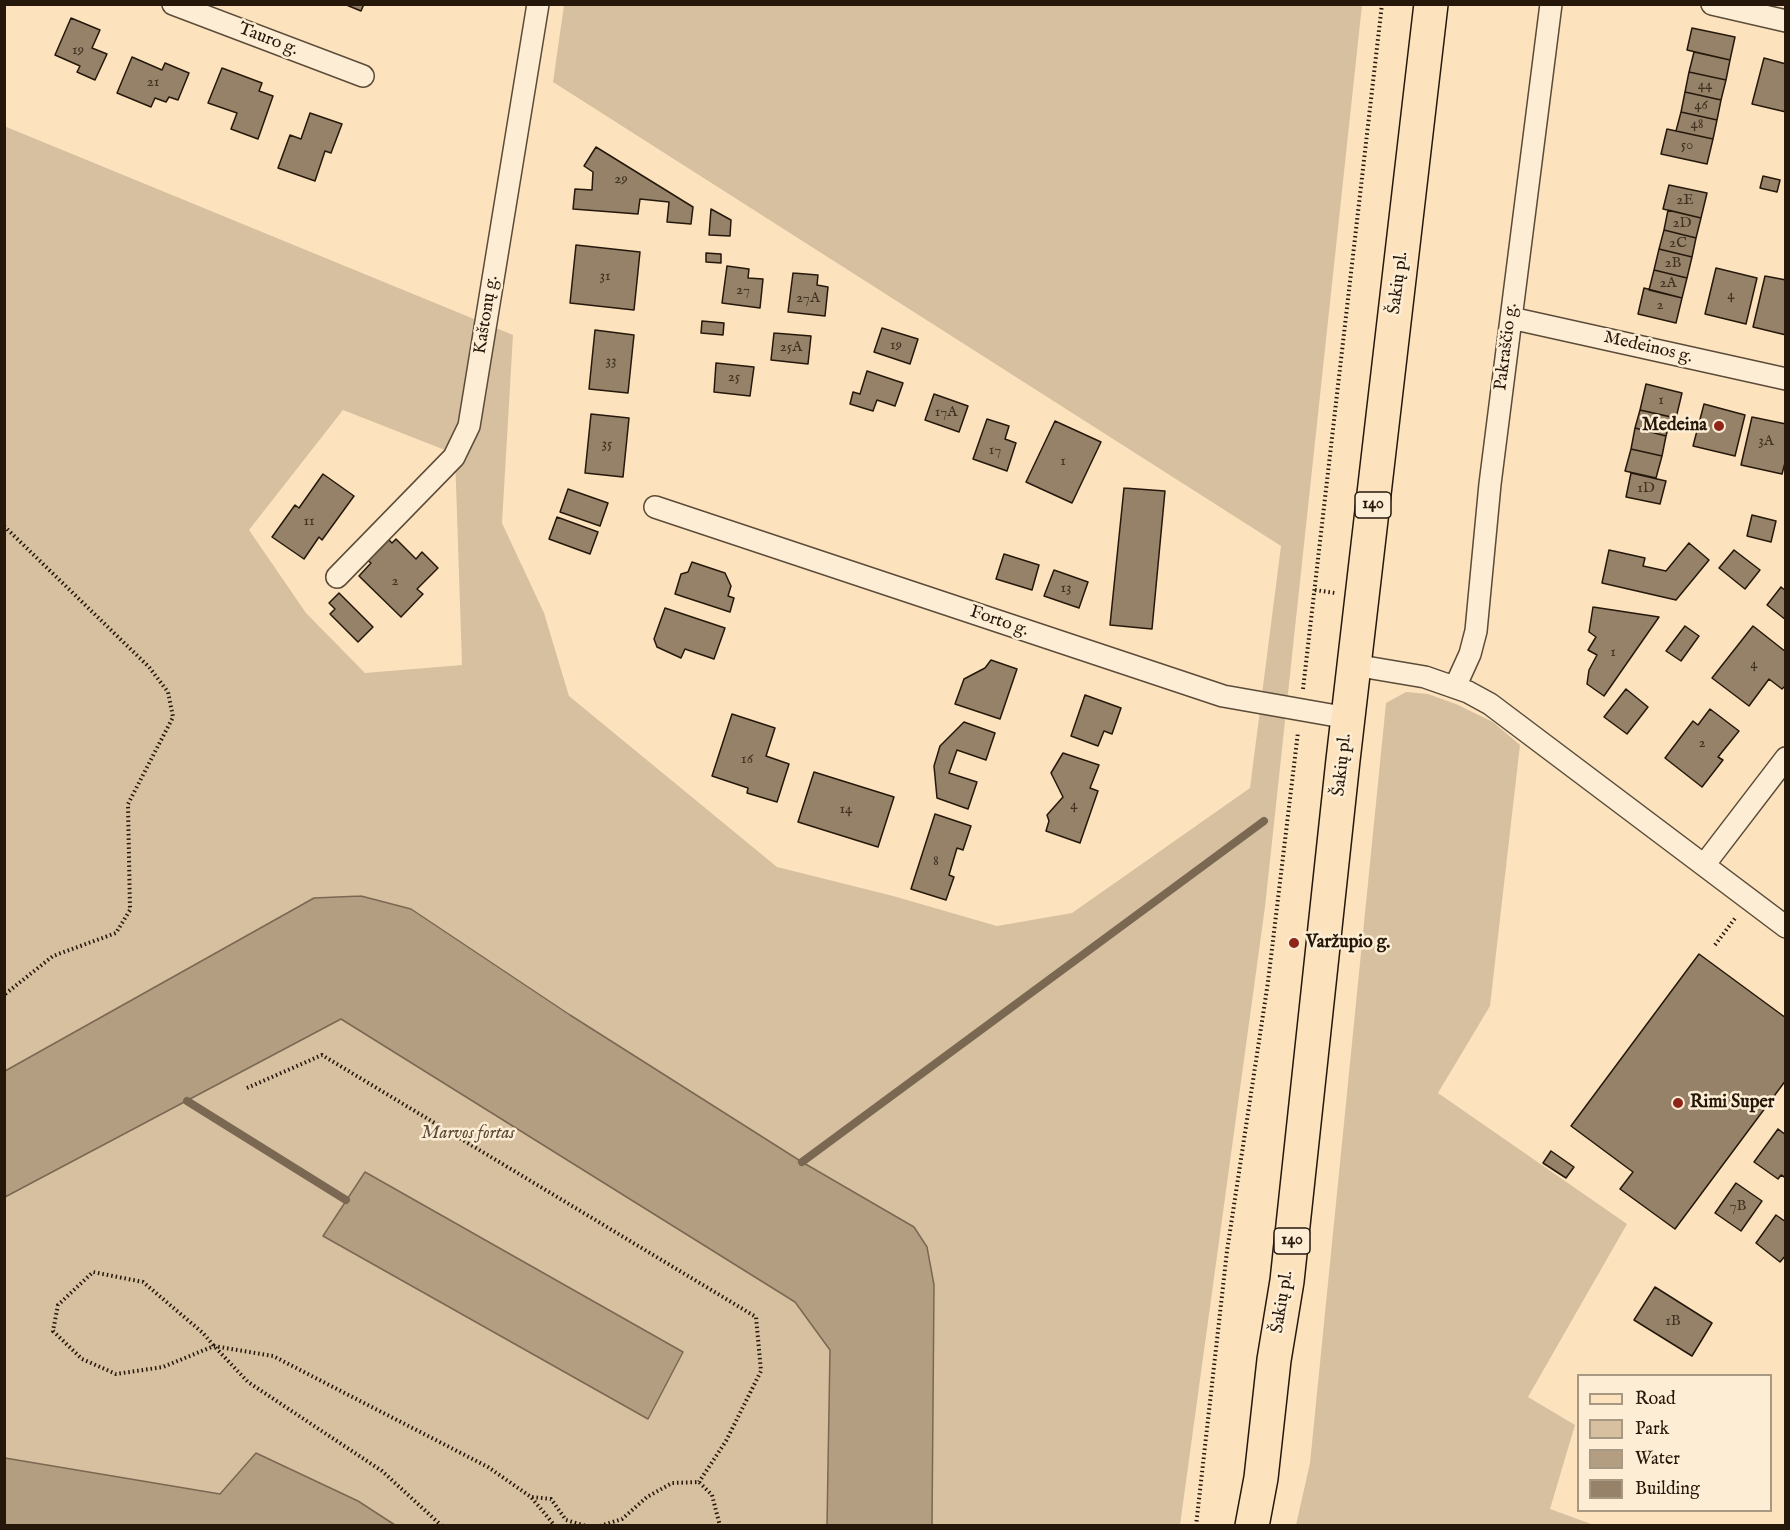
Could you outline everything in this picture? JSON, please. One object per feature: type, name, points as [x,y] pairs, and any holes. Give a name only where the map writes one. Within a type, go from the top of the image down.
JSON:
[{"type":"main road","name":"Šakių pl.","points":[[1252,1526],[1261,1478],[1274,1359],[1287,1281],[1348,718],[1431,4]]},
{"type":"street","name":"Tauro g.","points":[[173,4],[363,76]]},
{"type":"street","name":"Kaštonų g.","points":[[337,577],[454,457],[469,426],[538,4]]},
{"type":"street","name":"Pakraščio g.","points":[[1455,687],[1470,654],[1476,632],[1490,484],[1551,4]]},
{"type":"street","points":[[1712,4],[1785,21]]},
{"type":"street","name":"Medeinos g.","points":[[1511,318],[1785,379]]},
{"type":"street","name":"Forto g.","points":[[655,507],[1223,696],[1348,718]]},
{"type":"street","points":[[1354,665],[1414,674],[1455,687],[1490,704],[1785,927]]},
{"type":"street","points":[[1704,865],[1785,758]]},
{"type":"path","points":[[1196,1526],[1227,1251],[1268,982],[1382,4]]},
{"type":"path","points":[[4,526],[149,668],[168,692],[172,717],[128,804],[130,910],[117,933],[53,956],[4,995]]},
{"type":"path","points":[[1715,945],[1749,899]]},
{"type":"path","points":[[247,1088],[322,1055],[756,1317],[761,1371],[726,1441],[699,1482]]},
{"type":"path","points":[[442,1526],[382,1471],[248,1382],[214,1346],[203,1333],[143,1282],[93,1272],[58,1305],[53,1331],[82,1359],[116,1374],[163,1367],[214,1346],[273,1356],[488,1467],[531,1497],[555,1526]]},
{"type":"path","points":[[600,1526],[622,1520],[647,1497],[672,1484],[699,1482],[712,1495],[720,1526]]},
{"type":"path","points":[[531,1497],[551,1499],[566,1520],[586,1526]]},
{"type":"green space","name":"Marvos fortas","points":[[564,5],[1362,5],[1265,907],[1180,1525],[5,1525],[4,126],[513,335],[502,523],[544,613],[569,696],[777,867],[893,896],[997,926],[1072,913],[1250,788],[1281,546],[553,82]],"holes":[[[343,410],[455,454],[462,665],[365,673],[306,613],[249,530]]]},
{"type":"green space","points":[[1406,692],[1428,694],[1456,704],[1493,722],[1520,745],[1490,1006],[1438,1093],[1627,1224],[1528,1397],[1575,1425],[1550,1509],[1594,1525],[1296,1525],[1310,1463],[1386,703]]},
{"type":"water","points":[[361,896],[411,909],[570,1015],[802,1162],[914,1227],[927,1247],[934,1285],[932,1525],[827,1525],[830,1350],[795,1302],[341,1019],[5,1197],[5,1071],[314,898]]},
{"type":"water","points":[[365,1172],[683,1352],[648,1419],[323,1236]]},
{"type":"water","points":[[256,1453],[358,1501],[395,1525],[5,1525],[5,1458],[220,1494]]},
{"type":"building","points":[[344,4],[364,4],[361,11]]},
{"type":"building","points":[[71,18],[100,30],[92,48],[107,54],[95,80],[77,72],[80,66],[55,55]]},
{"type":"building","points":[[1692,28],[1735,37],[1730,60],[1687,50]]},
{"type":"building","points":[[1694,52],[1730,60],[1726,80],[1689,72]]},
{"type":"building","points":[[132,57],[162,70],[165,63],[189,73],[178,100],[169,97],[166,102],[155,98],[151,107],[117,93]]},
{"type":"building","points":[[1764,58],[1786,64],[1786,112],[1752,104]]},
{"type":"building","points":[[222,68],[262,83],[259,91],[273,96],[258,139],[231,129],[237,113],[208,103]]},
{"type":"building","points":[[1689,72],[1726,80],[1721,100],[1685,92]]},
{"type":"building","points":[[1685,92],[1721,100],[1717,120],[1681,112]]},
{"type":"building","points":[[1681,112],[1717,120],[1713,139],[1676,131]]},
{"type":"building","points":[[310,113],[342,124],[331,153],[325,151],[315,181],[278,168],[290,135],[301,139]]},
{"type":"building","points":[[1667,129],[1713,139],[1707,164],[1661,154]]},
{"type":"building","points":[[596,147],[693,207],[691,224],[667,222],[669,202],[640,199],[638,214],[573,209],[575,189],[592,190],[593,172],[584,166]]},
{"type":"building","points":[[1763,176],[1780,180],[1777,192],[1760,188]]},
{"type":"building","points":[[1669,185],[1707,193],[1701,218],[1663,209]]},
{"type":"building","points":[[711,209],[731,220],[730,236],[709,235]]},
{"type":"building","points":[[1668,210],[1701,218],[1696,238],[1664,230]]},
{"type":"building","points":[[1664,230],[1696,238],[1692,257],[1659,249]]},
{"type":"building","points":[[576,245],[640,252],[634,310],[570,303]]},
{"type":"building","points":[[1659,249],[1692,257],[1687,278],[1654,270]]},
{"type":"building","points":[[706,253],[721,254],[721,263],[706,262]]},
{"type":"building","points":[[727,266],[749,269],[748,278],[763,279],[760,308],[722,303]]},
{"type":"building","points":[[1716,268],[1757,278],[1746,324],[1705,314]]},
{"type":"building","points":[[1654,270],[1687,278],[1682,298],[1649,290]]},
{"type":"building","points":[[793,273],[818,275],[817,285],[828,287],[825,316],[788,312]]},
{"type":"building","points":[[1765,276],[1786,280],[1786,335],[1753,327]]},
{"type":"building","points":[[1644,288],[1682,298],[1676,323],[1638,314]]},
{"type":"building","points":[[702,321],[724,323],[723,335],[701,333]]},
{"type":"building","points":[[882,328],[918,339],[910,364],[874,352]]},
{"type":"building","points":[[595,330],[634,335],[628,393],[589,389]]},
{"type":"building","points":[[774,333],[811,336],[808,364],[771,360]]},
{"type":"building","points":[[716,363],[754,367],[750,396],[714,392]]},
{"type":"building","points":[[867,371],[903,383],[895,406],[877,400],[873,411],[850,404],[853,392],[860,394]]},
{"type":"building","points":[[1646,384],[1682,393],[1676,418],[1640,410]]},
{"type":"building","points":[[934,394],[968,406],[959,432],[925,420]]},
{"type":"building","points":[[1704,404],[1745,415],[1735,456],[1693,446]]},
{"type":"building","points":[[1640,410],[1671,417],[1666,436],[1635,428]]},
{"type":"building","points":[[591,414],[629,418],[623,477],[585,473]]},
{"type":"building","points":[[1752,417],[1786,424],[1786,459],[1782,474],[1741,465]]},
{"type":"building","points":[[987,419],[1009,426],[1005,439],[1016,443],[1007,471],[973,459]]},
{"type":"building","points":[[1055,421],[1101,442],[1072,503],[1026,482]]},
{"type":"building","points":[[1635,428],[1666,436],[1662,456],[1631,449]]},
{"type":"building","points":[[1631,449],[1662,456],[1656,478],[1625,471]]},
{"type":"building","points":[[1631,473],[1666,481],[1660,504],[1626,497]]},
{"type":"building","points":[[323,474],[354,496],[322,540],[319,537],[304,559],[272,537],[295,505],[299,508]]},
{"type":"building","points":[[1124,488],[1165,491],[1152,629],[1110,625]]},
{"type":"building","points":[[568,489],[608,503],[600,526],[560,512]]},
{"type":"building","points":[[1752,515],[1776,521],[1771,542],[1747,536]]},
{"type":"building","points":[[557,517],[598,532],[590,554],[549,539]]},
{"type":"building","points":[[388,539],[392,543],[396,539],[416,559],[422,552],[438,568],[417,589],[423,594],[401,617],[359,576],[371,563],[367,560]]},
{"type":"building","points":[[1689,543],[1709,560],[1676,600],[1602,583],[1609,550],[1645,558],[1643,566],[1666,571]]},
{"type":"building","points":[[1734,550],[1760,570],[1745,589],[1719,568]]},
{"type":"building","points":[[1004,554],[1039,565],[1032,590],[996,579]]},
{"type":"building","points":[[692,562],[725,573],[731,586],[728,596],[734,598],[730,612],[675,594],[681,574],[688,572]]},
{"type":"building","points":[[1054,570],[1088,582],[1079,608],[1044,596]]},
{"type":"building","points":[[1781,587],[1786,591],[1786,620],[1767,605]]},
{"type":"building","points":[[339,593],[373,627],[358,642],[330,614],[335,609],[329,603]]},
{"type":"building","points":[[1593,607],[1659,617],[1604,696],[1587,684],[1589,670],[1597,655],[1588,650],[1596,637],[1589,632]]},
{"type":"building","points":[[665,608],[725,628],[714,659],[685,649],[681,658],[657,647],[654,639]]},
{"type":"building","points":[[1685,626],[1699,636],[1681,661],[1666,651]]},
{"type":"building","points":[[1753,626],[1786,652],[1786,685],[1782,689],[1769,679],[1749,706],[1712,678]]},
{"type":"building","points":[[991,660],[1017,669],[1000,719],[955,704],[964,679],[985,668]]},
{"type":"building","points":[[1626,689],[1648,707],[1627,734],[1604,717]]},
{"type":"building","points":[[1085,695],[1121,708],[1112,734],[1104,731],[1098,746],[1071,736]]},
{"type":"building","points":[[1710,709],[1739,731],[1718,757],[1723,760],[1702,787],[1665,758],[1693,721],[1698,725]]},
{"type":"building","points":[[732,714],[775,728],[766,756],[789,764],[777,802],[747,793],[748,788],[712,776]]},
{"type":"building","points":[[964,722],[995,733],[986,760],[957,750],[949,773],[977,782],[968,809],[937,798],[934,766],[940,746]]},
{"type":"building","points":[[1063,753],[1099,765],[1090,788],[1098,791],[1080,843],[1046,831],[1049,821],[1047,815],[1063,797],[1051,773]]},
{"type":"building","points":[[814,772],[894,797],[878,847],[798,822]]},
{"type":"building","points":[[935,814],[971,826],[963,850],[957,848],[949,875],[954,877],[946,900],[911,889]]},
{"type":"building","name":"Rimi Super","points":[[1699,954],[1786,1018],[1786,1080],[1675,1229],[1620,1189],[1633,1172],[1571,1126]]},
{"type":"building","points":[[1778,1129],[1786,1135],[1786,1178],[1781,1175],[1778,1179],[1754,1162]]},
{"type":"building","points":[[1551,1151],[1574,1167],[1566,1178],[1543,1163]]},
{"type":"building","points":[[1736,1183],[1762,1201],[1741,1231],[1715,1213]]},
{"type":"building","points":[[1776,1215],[1786,1222],[1786,1255],[1780,1262],[1756,1243]]},
{"type":"building","points":[[1655,1287],[1712,1323],[1692,1356],[1634,1320]]},
{"type":"waterway","points":[[802,1162],[1264,821]]},
{"type":"waterway","points":[[187,1101],[346,1200]]},
{"type":"place","name":"Medeina","points":[[1719,426]]},
{"type":"place","name":"Varžupio g.","points":[[1294,943]]},
{"type":"place","name":"Rimi Super","points":[[1678,1103]]}]
